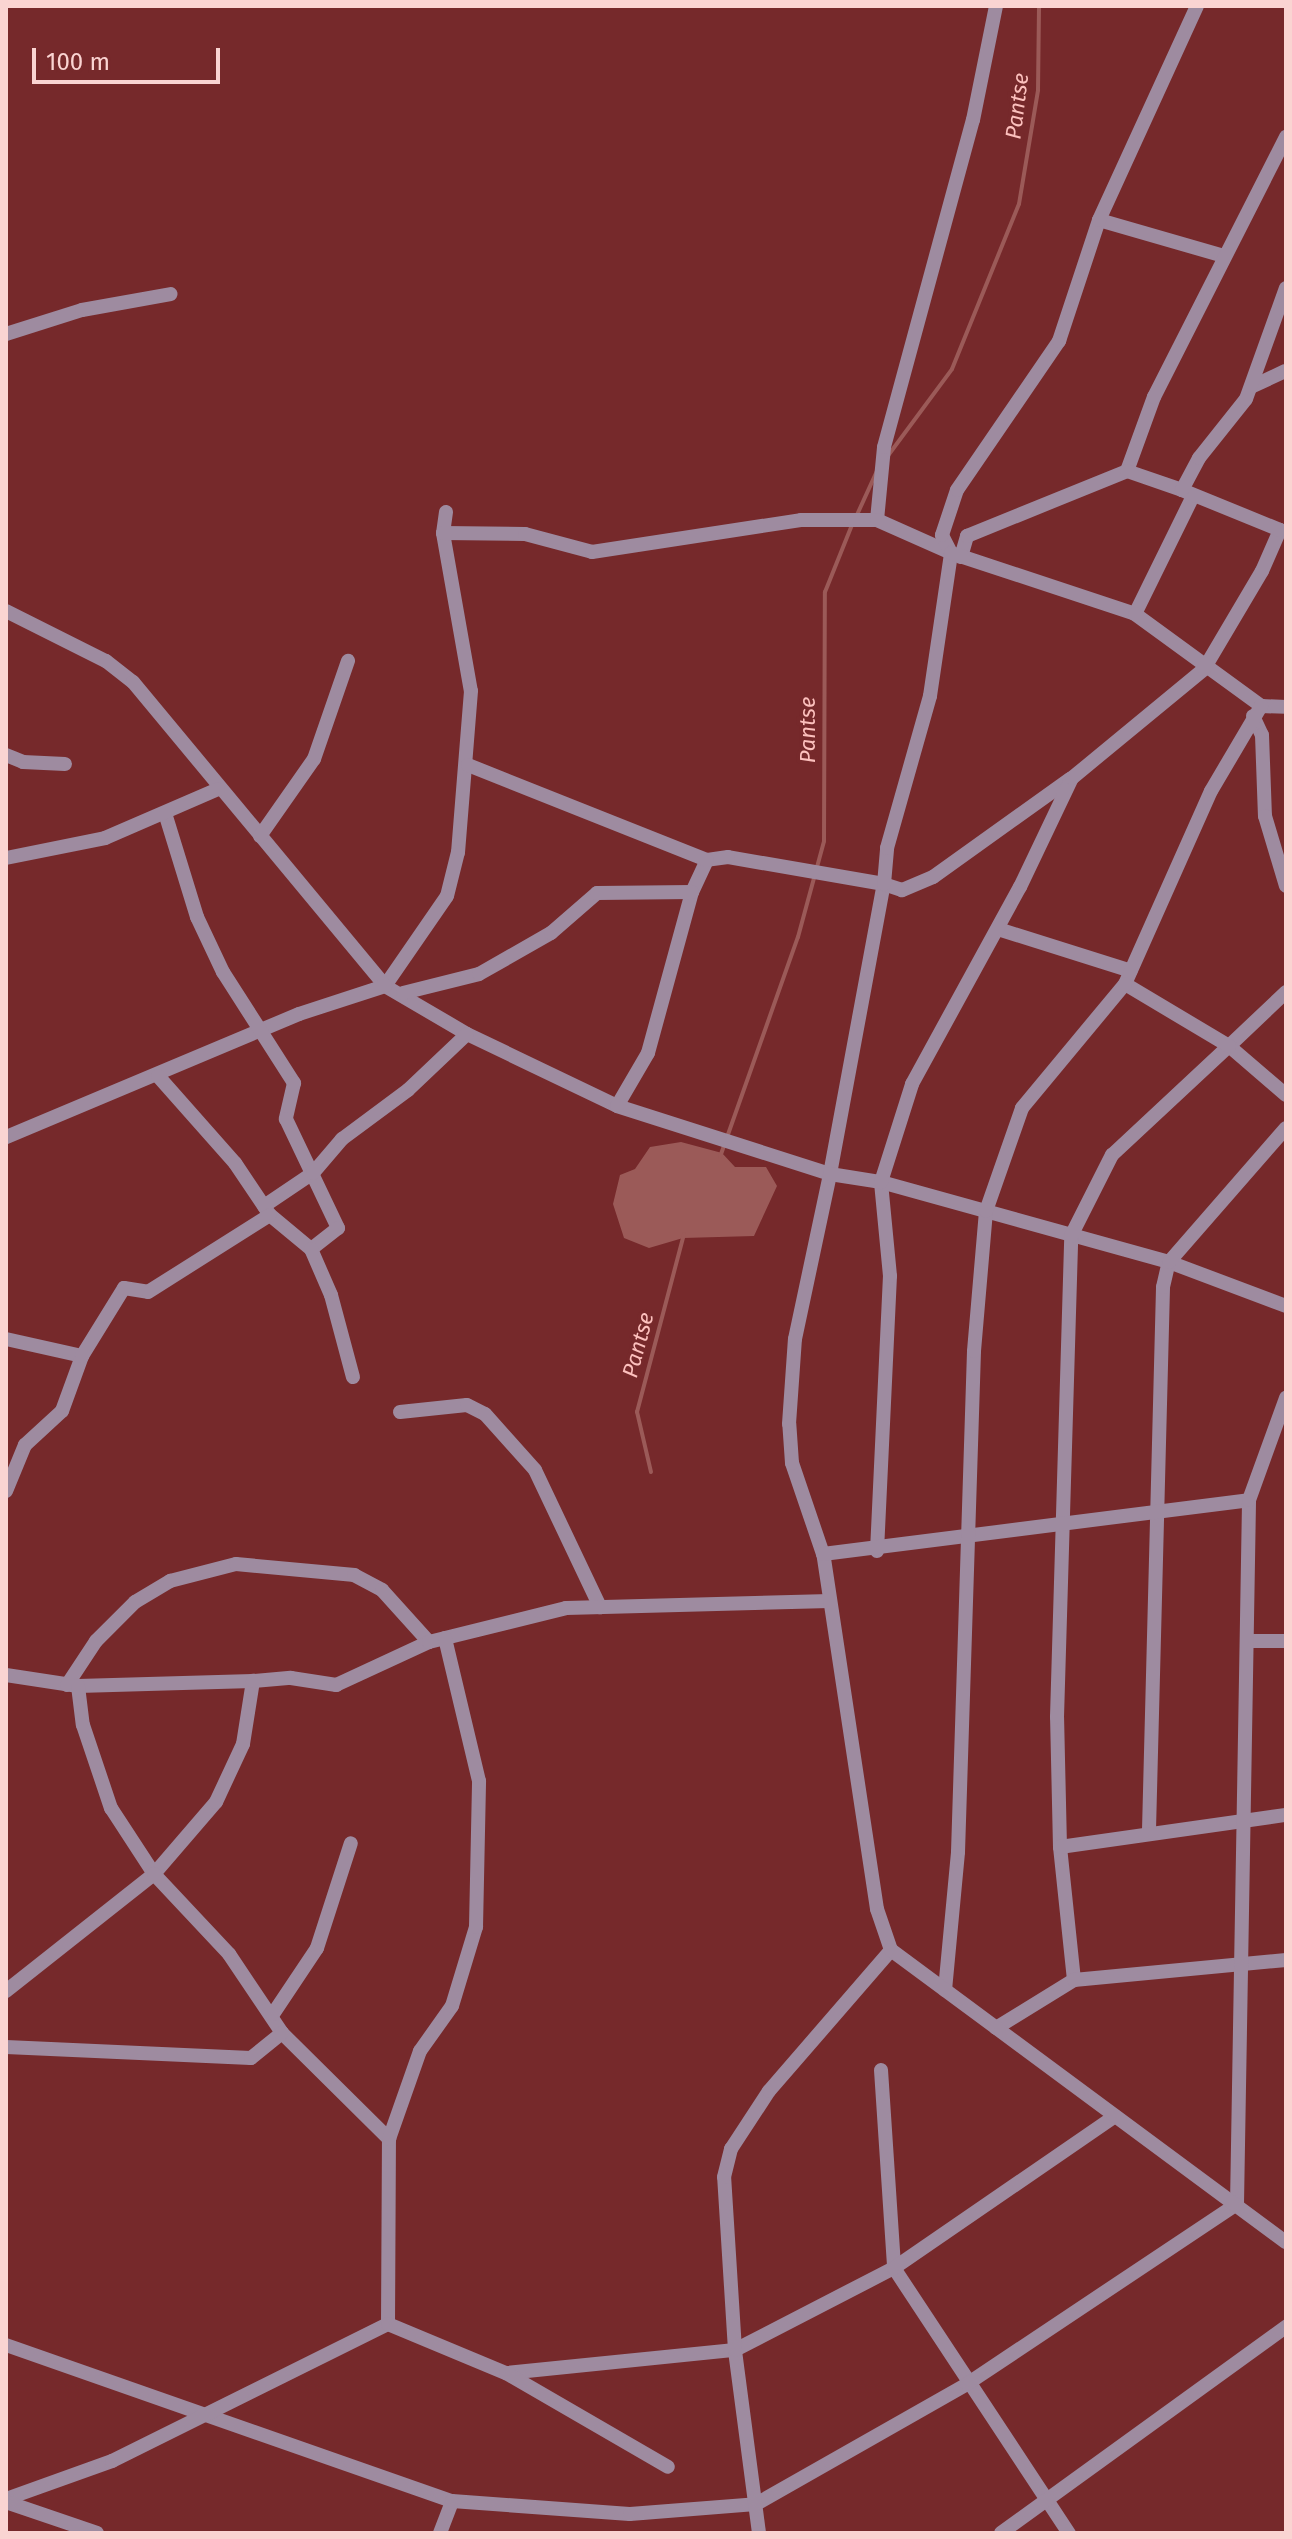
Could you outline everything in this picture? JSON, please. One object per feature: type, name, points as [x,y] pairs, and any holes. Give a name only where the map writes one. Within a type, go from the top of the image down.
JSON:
[{"type":"street","points":[[877,520],[884,447],[973,120],[996,6]]},
{"type":"street","points":[[956,555],[942,535],[957,490],[1052,355],[1099,220],[1197,6]]},
{"type":"street","points":[[1127,471],[1154,397],[1286,137]]},
{"type":"street","points":[[1099,220],[1224,256]]},
{"type":"street","points":[[1135,614],[1188,493],[1251,387],[1286,288]]},
{"type":"street","points":[[6,334],[82,310],[171,294]]},
{"type":"street","points":[[1251,387],[1286,371]]},
{"type":"street","points":[[468,765],[707,860],[728,857],[884,884],[902,890],[933,877],[1072,778],[1204,669],[1283,532],[1127,471],[967,536],[956,555],[930,696],[887,848],[884,884],[830,1174],[795,1339],[789,1424],[792,1463],[823,1554],[877,1909],[891,1950],[1286,2242]]},
{"type":"street","points":[[6,1137],[158,1076],[257,1031],[385,986],[447,896],[468,765],[471,691],[443,533],[446,512]]},
{"type":"street","points":[[443,533],[525,534],[592,552],[801,520],[877,520],[956,555],[1135,614],[1257,711],[1262,735],[1265,816],[1286,886]]},
{"type":"street","points":[[6,611],[120,671],[385,986],[403,993],[467,1034],[617,1106],[830,1174],[881,1182],[1169,1262],[1286,1306]]},
{"type":"street","points":[[260,836],[314,759],[348,661]]},
{"type":"street","points":[[1257,711],[1286,707]]},
{"type":"street","points":[[945,1990],[971,1540],[974,1351],[986,1211],[1022,1108],[1128,977],[1211,791],[1257,711]]},
{"type":"street","points":[[6,755],[23,762],[65,764]]},
{"type":"street","points":[[877,1551],[890,1276],[881,1182],[912,1084],[998,929],[1072,778]]},
{"type":"street","points":[[6,858],[105,838],[218,789]]},
{"type":"street","points":[[165,813],[197,917],[257,1031],[294,1083],[286,1119],[338,1228],[311,1249]]},
{"type":"street","points":[[617,1106],[648,1053],[692,892],[707,860]]},
{"type":"street","points":[[403,993],[479,974],[551,933],[597,893],[692,892]]},
{"type":"street","points":[[998,929],[1128,977],[1229,1046],[1286,1095]]},
{"type":"street","points":[[1074,1980],[1060,1847],[1071,1236],[1112,1155],[1286,992]]},
{"type":"street","points":[[6,1491],[25,1445],[62,1411],[82,1356],[124,1288],[148,1292],[267,1211],[313,1173],[342,1139],[408,1090],[467,1034]]},
{"type":"street","points":[[158,1076],[235,1163],[267,1211],[311,1249],[331,1295],[353,1377]]},
{"type":"street","points":[[1149,1830],[1161,1316],[1169,1262],[1286,1128]]},
{"type":"street","points":[[6,1339],[82,1356]]},
{"type":"street","points":[[1237,2204],[1245,1961],[1249,1500],[1286,1398]]},
{"type":"street","points":[[400,1412],[467,1405],[485,1414],[548,1491],[600,1607]]},
{"type":"street","points":[[823,1554],[971,1540],[1064,1522],[1249,1500]]},
{"type":"street","points":[[389,2139],[282,2033],[273,2014],[229,1954],[154,1874],[111,1808],[72,1686],[96,1641],[135,1602],[170,1581],[236,1564],[354,1575],[382,1590],[429,1642]]},
{"type":"street","points":[[6,1675],[72,1686],[291,1678],[336,1685],[429,1642],[525,1614],[600,1607],[830,1601]]},
{"type":"street","points":[[388,2324],[389,2139],[420,2051],[452,2006],[476,1927],[479,1781],[445,1638]]},
{"type":"street","points":[[1250,1641],[1286,1641]]},
{"type":"street","points":[[6,1991],[154,1874],[216,1802],[243,1744],[253,1681]]},
{"type":"street","points":[[1060,1847],[1149,1830],[1286,1815]]},
{"type":"street","points":[[273,2014],[317,1948],[351,1843]]},
{"type":"street","points":[[759,2533],[735,2350],[724,2177],[731,2149],[769,2091],[891,1950]]},
{"type":"street","points":[[996,2028],[1074,1980],[1245,1961],[1286,1960]]},
{"type":"street","points":[[6,2047],[251,2058],[282,2033]]},
{"type":"street","points":[[881,2070],[894,2268],[967,2384],[1069,2533]]},
{"type":"street","points":[[506,2373],[735,2350],[894,2268],[1115,2116]]},
{"type":"street","points":[[6,2345],[213,2414],[452,2501],[630,2514],[756,2504],[967,2384],[1237,2204]]},
{"type":"street","points":[[6,2500],[112,2461],[213,2414],[388,2324],[506,2373],[668,2467]]},
{"type":"street","points":[[1001,2533],[1286,2327]]},
{"type":"street","points":[[6,2500],[97,2533]]},
{"type":"street","points":[[440,2533],[452,2501]]},
{"type":"shaded area","points":[[681,1142],[722,1153],[735,1167],[766,1167],[777,1186],[754,1236],[683,1238],[649,1248],[624,1238],[613,1204],[620,1175],[635,1169],[650,1147]]},
{"type":"waterway","name":"Pantse","points":[[887,457],[952,369],[1019,204],[1038,90],[1039,6]]},
{"type":"waterway","name":"Pantse","points":[[856,517],[877,471]]},
{"type":"waterway","name":"Pantse","points":[[720,1157],[798,937],[824,841],[825,592],[852,525]]},
{"type":"waterway","name":"Pantse","points":[[651,1472],[637,1412],[684,1234]]}]
